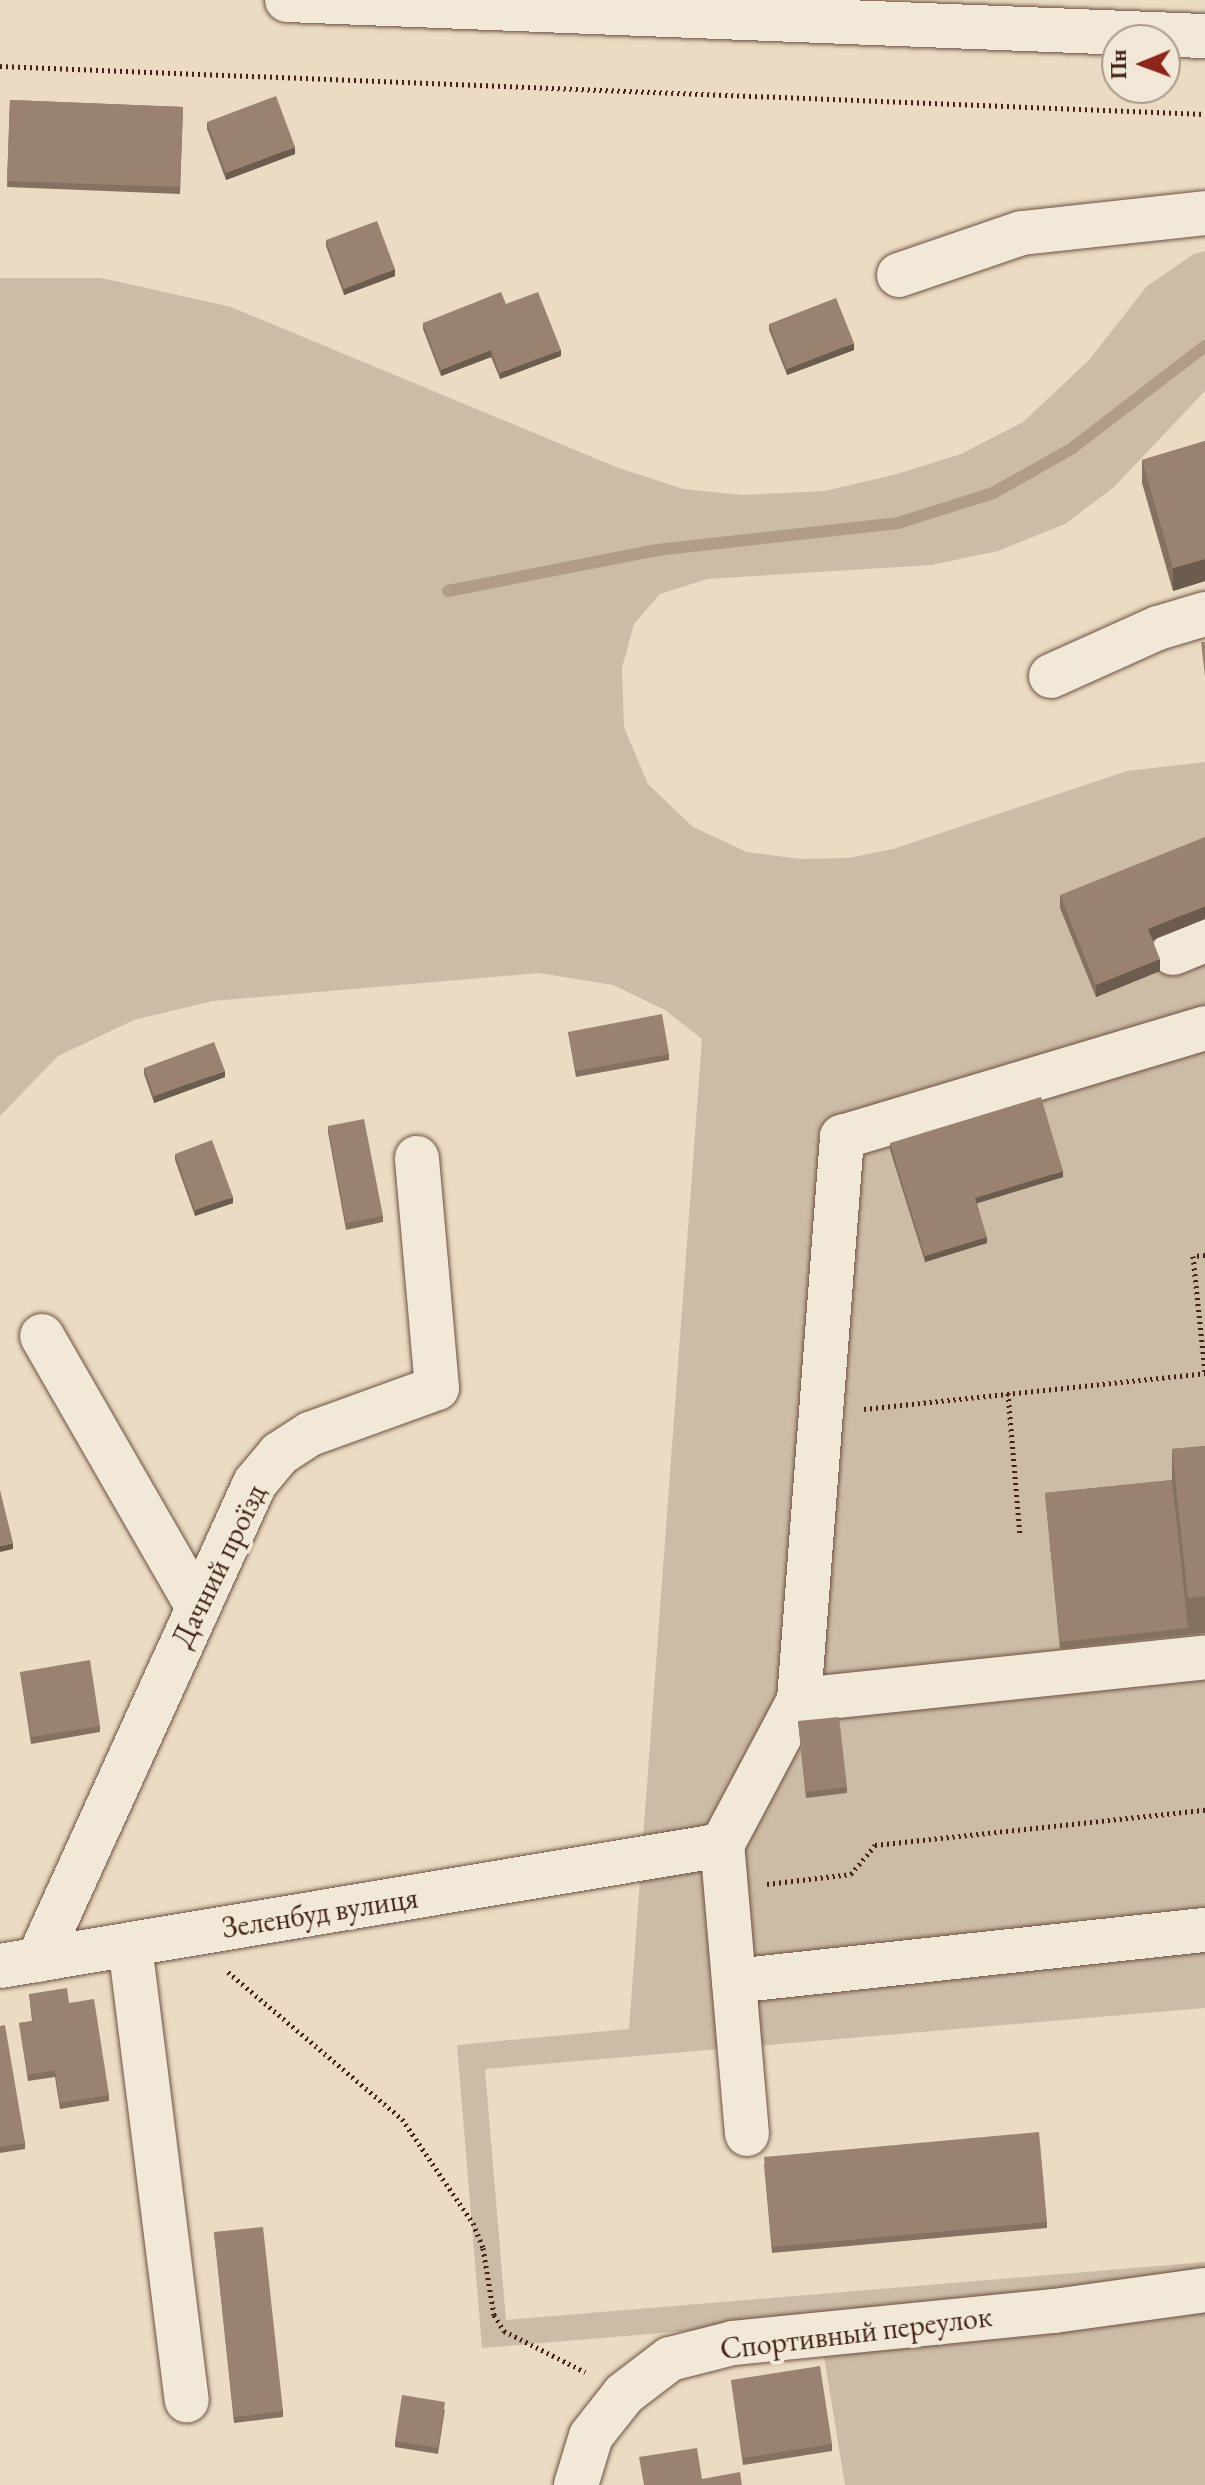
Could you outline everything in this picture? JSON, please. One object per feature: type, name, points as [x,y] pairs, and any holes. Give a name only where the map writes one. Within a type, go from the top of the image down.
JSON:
[{"type":"street","points":[[287,0],[1205,36]]},
{"type":"street","points":[[899,275],[1022,233],[1205,213]]},
{"type":"street","points":[[1051,676],[1158,628],[1205,614]]},
{"type":"street","points":[[747,2134],[724,1867],[799,1700],[842,1137],[1205,1028]]},
{"type":"street","name":"Дачний проїзд","points":[[19,1963],[198,1607],[255,1483],[279,1454],[310,1434],[437,1388],[417,1158]]},
{"type":"street","points":[[42,1336],[198,1607]]},
{"type":"street","points":[[799,1700],[1205,1657]]},
{"type":"street","name":"Зеленбуд вулиця","points":[[19,1963],[641,1859],[724,1867]]},
{"type":"street","points":[[734,1981],[1205,1930]]},
{"type":"street","points":[[130,1945],[187,2400]]},
{"type":"street","name":"Спортивный переулок","points":[[576,2485],[591,2436],[624,2394],[670,2359],[733,2343],[1054,2311],[1205,2290]]},
{"type":"path","points":[[0,66],[1205,114]]},
{"type":"path","points":[[821,1414],[1205,1373],[1202,1320],[1193,1256],[1205,1255]]},
{"type":"path","points":[[1008,1393],[1020,1535]]},
{"type":"path","points":[[724,1867],[851,1874],[875,1845],[1205,1810]]},
{"type":"path","points":[[184,1935],[402,2119],[473,2223],[483,2248],[494,2315],[504,2331],[592,2375]]},
{"type":"shaded area","points":[[1205,251],[1205,391],[1114,487],[1065,524],[998,551],[932,565],[707,579],[660,594],[634,624],[622,668],[624,727],[648,784],[693,827],[747,852],[801,859],[848,858],[893,849],[1127,771],[1205,762],[1205,2008],[485,2069],[506,2320],[1205,2262],[1205,2485],[845,2485],[818,2320],[482,2348],[457,2045],[629,2029],[702,1039],[665,1010],[613,985],[539,973],[213,1001],[134,1020],[58,1056],[0,1116],[0,278],[102,278],[231,307],[616,467],[683,489],[743,495],[825,491],[897,474],[961,454],[1023,422],[1089,360],[1147,286],[1194,254]]},
{"type":"building","points":[[276,96],[295,147],[226,173],[207,122]]},
{"type":"building","points":[[10,100],[183,107],[180,187],[7,181]]},
{"type":"building","points":[[377,221],[395,269],[344,289],[326,240]]},
{"type":"building","points":[[501,292],[506,304],[538,292],[561,350],[500,373],[491,350],[441,370],[423,323]]},
{"type":"building","points":[[836,298],[854,343],[787,369],[769,324]]},
{"type":"building","points":[[1205,441],[1205,559],[1173,568],[1142,460]]},
{"type":"building","points":[[1201,642],[1205,642],[1205,676]]},
{"type":"building","points":[[1205,837],[1205,906],[1148,929],[1160,959],[1096,985],[1060,895]]},
{"type":"building","points":[[662,1014],[669,1054],[576,1071],[568,1032]]},
{"type":"building","points":[[214,1042],[225,1071],[154,1096],[144,1068]]},
{"type":"building","points":[[1041,1097],[1063,1171],[975,1198],[987,1237],[925,1256],[890,1143]]},
{"type":"building","points":[[364,1119],[383,1216],[346,1223],[328,1126]]},
{"type":"building","points":[[212,1140],[233,1197],[195,1210],[175,1154]]},
{"type":"building","points":[[1205,1446],[1205,1596],[1188,1598],[1172,1449]]},
{"type":"building","points":[[1172,1480],[1188,1628],[1060,1642],[1045,1493]]},
{"type":"building","points":[[0,1490],[13,1543],[0,1546]]},
{"type":"building","points":[[90,1660],[100,1726],[31,1737],[20,1672]]},
{"type":"building","points":[[839,1717],[847,1787],[806,1792],[798,1721]]},
{"type":"building","points":[[67,1988],[69,2003],[94,1999],[109,2095],[60,2103],[55,2070],[28,2075],[19,2023],[33,2021],[29,1994]]},
{"type":"building","points":[[5,2025],[25,2143],[0,2147],[0,2026]]},
{"type":"building","points":[[1039,2132],[1047,2222],[772,2247],[764,2157]]},
{"type":"building","points":[[263,2227],[283,2411],[234,2417],[214,2232]]},
{"type":"building","points":[[820,2366],[832,2444],[743,2458],[731,2380]]},
{"type":"building","points":[[402,2395],[445,2402],[438,2448],[395,2441]]},
{"type":"building","points":[[697,2448],[702,2479],[740,2472],[742,2485],[644,2485],[639,2457]]},
{"type":"waterway","points":[[448,591],[657,550],[898,523],[993,493],[1071,449],[1205,346]]}]
